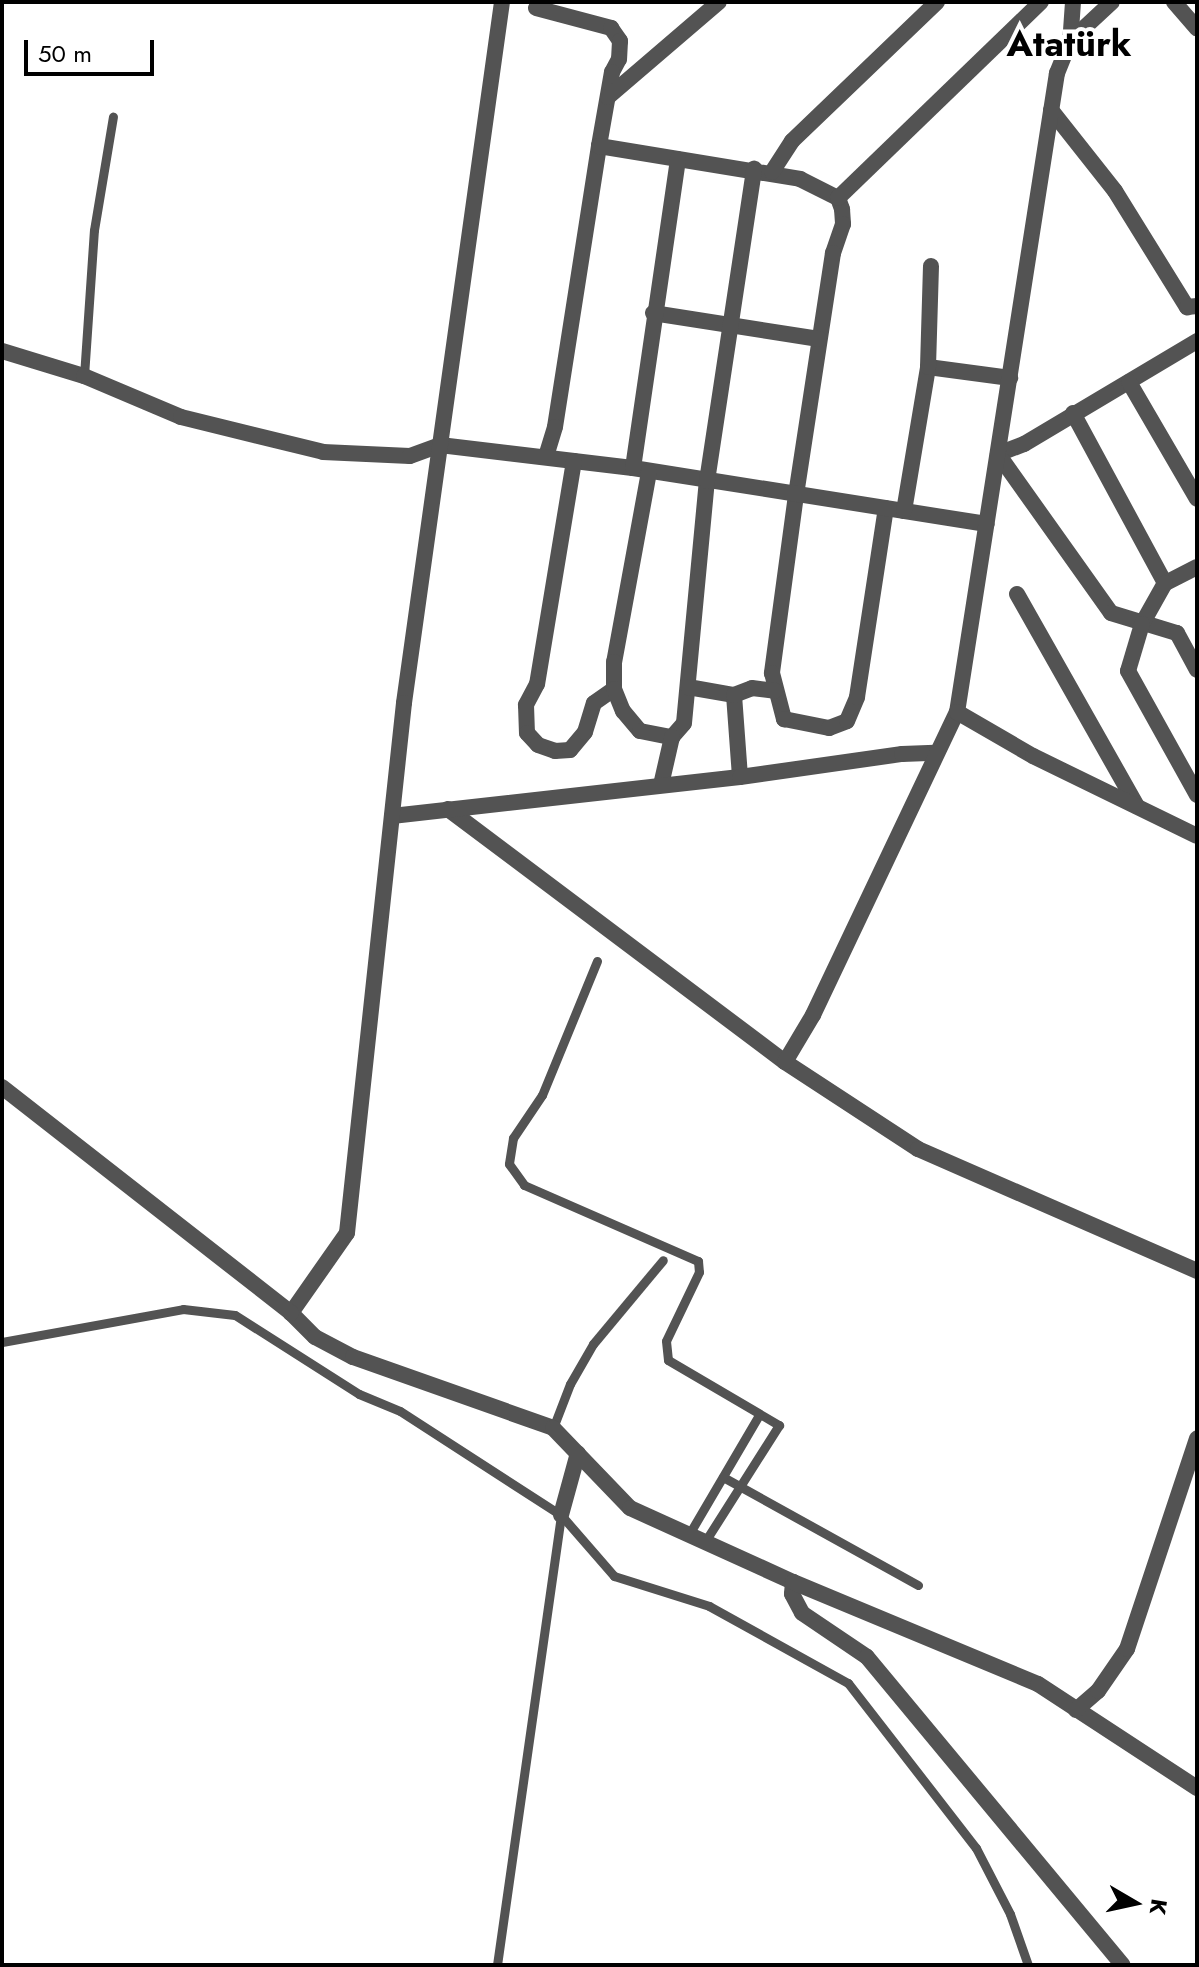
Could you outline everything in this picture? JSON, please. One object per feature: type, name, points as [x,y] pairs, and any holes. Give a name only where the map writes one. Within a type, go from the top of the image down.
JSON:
[{"type":"street","points":[[291,1313],[347,1233],[392,816],[502,2]]},
{"type":"street","points":[[608,97],[719,2]]},
{"type":"street","points":[[772,172],[792,141],[937,2]]},
{"type":"street","points":[[838,198],[1041,2]]},
{"type":"street","points":[[785,1062],[813,1015],[957,712],[1057,73],[1070,41],[1073,2]]},
{"type":"street","points":[[1070,41],[1112,2]]},
{"type":"street","points":[[1174,2],[1197,28]]},
{"type":"street","points":[[536,8],[611,28],[620,41],[599,146],[555,427],[546,457]]},
{"type":"street","points":[[1051,110],[1115,191],[1187,307],[1197,306]]},
{"type":"street","points":[[599,146],[772,172],[800,179],[838,198]]},
{"type":"street","points":[[672,737],[640,731],[623,711],[614,689],[614,662],[641,470],[653,313],[678,159]]},
{"type":"street","points":[[661,785],[672,737],[684,723],[707,481],[754,169]]},
{"type":"street","points":[[838,198],[843,224],[833,253],[819,339],[772,673],[784,719],[829,728],[847,721],[857,697],[886,508]]},
{"type":"street","points":[[904,511],[928,367],[931,266]]},
{"type":"street","points":[[653,313],[819,339]]},
{"type":"street","points":[[998,454],[1024,444],[1197,341]]},
{"type":"street","points":[[2,351],[84,376],[181,417],[323,452],[410,456],[440,445],[641,470],[987,524]]},
{"type":"street","points":[[928,367],[1010,378]]},
{"type":"street","points":[[1129,382],[1197,499]]},
{"type":"street","points":[[1073,413],[1165,583]]},
{"type":"street","points":[[998,454],[1111,613],[1177,633],[1197,670]]},
{"type":"street","points":[[574,461],[537,684],[526,705],[527,733],[546,748],[570,750],[585,732],[594,703],[614,689]]},
{"type":"street","points":[[1197,567],[1165,583],[1142,624],[1128,671],[1197,795]]},
{"type":"street","points":[[1017,594],[1137,806]]},
{"type":"street","points":[[688,687],[734,695],[752,688],[775,691]]},
{"type":"street","points":[[734,695],[740,777]]},
{"type":"street","points":[[957,712],[1033,756],[1197,836]]},
{"type":"street","points":[[392,816],[740,777],[902,754],[935,753]]},
{"type":"street","points":[[448,809],[785,1062],[931,1156],[1197,1271]]},
{"type":"street","points":[[2,1087],[291,1313],[315,1337],[353,1357],[553,1428],[630,1508],[793,1582],[1038,1684],[1197,1788]]},
{"type":"street","points":[[1076,1710],[1106,1681],[1127,1649],[1197,1438]]},
{"type":"street","points":[[561,1515],[578,1453]]},
{"type":"street","points":[[793,1582],[792,1594],[802,1613],[867,1657],[1123,1965]]},
{"type":"lane","points":[[84,376],[94,230],[113,117]]},
{"type":"lane","points":[[597,961],[542,1095],[513,1138],[509,1164],[524,1185],[698,1261],[699,1272],[666,1341],[666,1354],[673,1365],[779,1425],[704,1543]]},
{"type":"lane","points":[[553,1428],[586,1353],[663,1260]]},
{"type":"lane","points":[[2,1342],[183,1309],[235,1315],[359,1394],[400,1411],[561,1515],[614,1576],[709,1606],[848,1683],[976,1848],[1010,1914],[1028,1965]]},
{"type":"lane","points":[[688,1536],[759,1415]]},
{"type":"lane","points":[[723,1477],[918,1585]]},
{"type":"lane","points":[[497,1965],[561,1515]]},
{"type":"district","name":"Atatürk","points":[[1069,44]]}]
